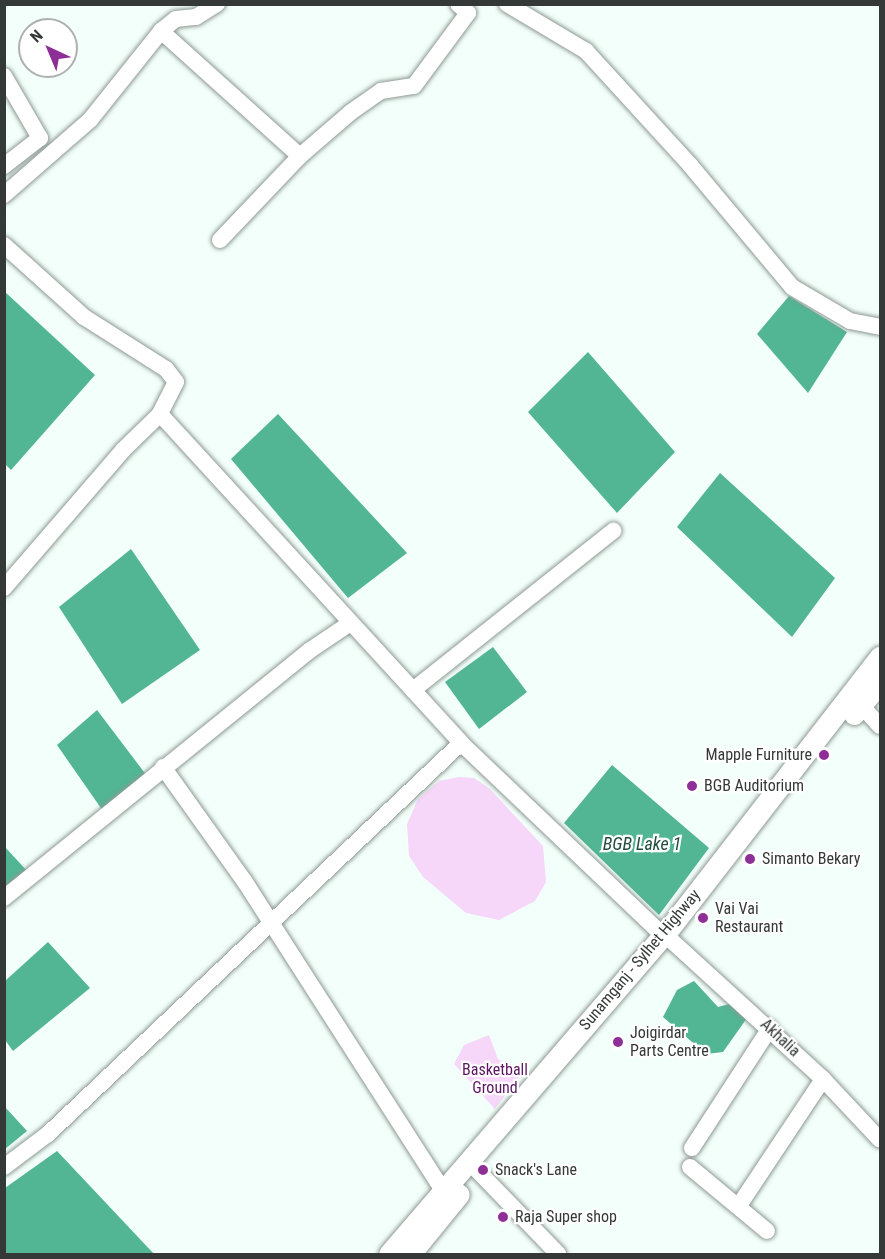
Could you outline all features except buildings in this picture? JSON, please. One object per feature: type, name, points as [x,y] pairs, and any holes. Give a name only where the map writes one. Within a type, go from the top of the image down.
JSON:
[{"type":"main road","name":"Sunamganj - Sylhet Highway","points":[[389,1254],[668,939],[880,657]]},
{"type":"main road","name":"Sunamganj - Sylhet Highway","points":[[410,1254],[880,682]]},
{"type":"street","points":[[4,195],[90,120],[161,32],[176,20],[195,18],[217,4]]},
{"type":"street","points":[[220,240],[300,156],[381,91],[414,86],[468,13],[458,4]]},
{"type":"street","points":[[507,4],[586,51],[690,165],[792,287],[850,321],[880,327]]},
{"type":"street","points":[[161,32],[300,156]]},
{"type":"street","points":[[4,76],[40,138],[4,166]]},
{"type":"street","points":[[4,245],[84,317],[165,369],[176,382],[160,414],[123,450],[4,588]]},
{"type":"street","name":"Akhalia","points":[[160,414],[349,624],[461,743],[668,939],[770,1028],[823,1079],[880,1140]]},
{"type":"street","points":[[412,690],[613,531]]},
{"type":"street","points":[[4,898],[162,767],[349,624]]},
{"type":"street","points":[[861,705],[880,726]]},
{"type":"street","points":[[4,1167],[48,1134],[270,921],[461,743]]},
{"type":"street","points":[[162,767],[270,921],[443,1191]]},
{"type":"street","points":[[692,1148],[770,1028]]},
{"type":"street","points":[[740,1204],[823,1079]]},
{"type":"street","points":[[690,1167],[740,1204],[767,1231]]},
{"type":"street","points":[[477,1170],[558,1254]]},
{"type":"green space","points":[[459,777],[474,778],[489,788],[543,846],[546,882],[535,901],[499,920],[466,913],[423,877],[409,856],[407,824],[418,799],[439,781]]},
{"type":"green space","name":"Basketball Ground","points":[[489,1035],[498,1059],[522,1073],[495,1109],[454,1064],[464,1045]]},
{"type":"water","points":[[4,291],[95,375],[11,470],[4,463]]},
{"type":"water","points":[[789,296],[847,332],[808,393],[757,334]]},
{"type":"water","points":[[588,352],[675,452],[617,513],[528,412]]},
{"type":"water","points":[[278,414],[407,553],[348,598],[231,459]]},
{"type":"water","points":[[720,473],[835,578],[792,637],[677,527]]},
{"type":"water","points":[[131,549],[200,650],[122,704],[59,607]]},
{"type":"water","points":[[493,647],[527,692],[479,729],[445,682]]},
{"type":"water","points":[[97,710],[147,776],[103,811],[57,745]]},
{"type":"water","name":"BGB Lake 1","points":[[612,765],[709,848],[659,915],[564,823]]},
{"type":"water","points":[[4,846],[29,873],[5,888]]},
{"type":"water","points":[[48,942],[90,988],[13,1051],[5,1040],[5,981]]},
{"type":"water","points":[[694,981],[718,1007],[729,1004],[747,1018],[723,1052],[706,1054],[663,1017],[677,990]]},
{"type":"water","points":[[5,1107],[27,1131],[5,1149]]},
{"type":"water","points":[[57,1151],[154,1254],[5,1254],[5,1188]]},
{"type":"place","name":"Mapple Furniture","points":[[824,755]]},
{"type":"place","name":"BGB Auditorium","points":[[692,786]]},
{"type":"place","name":"Simanto Bekary","points":[[750,859]]},
{"type":"place","name":"Vai Vai Restaurant","points":[[703,918]]},
{"type":"place","name":"Joigirdar Parts Centre","points":[[618,1042]]},
{"type":"place","name":"Snack's Lane","points":[[483,1170]]},
{"type":"place","name":"Raja Super shop","points":[[503,1217]]}]
